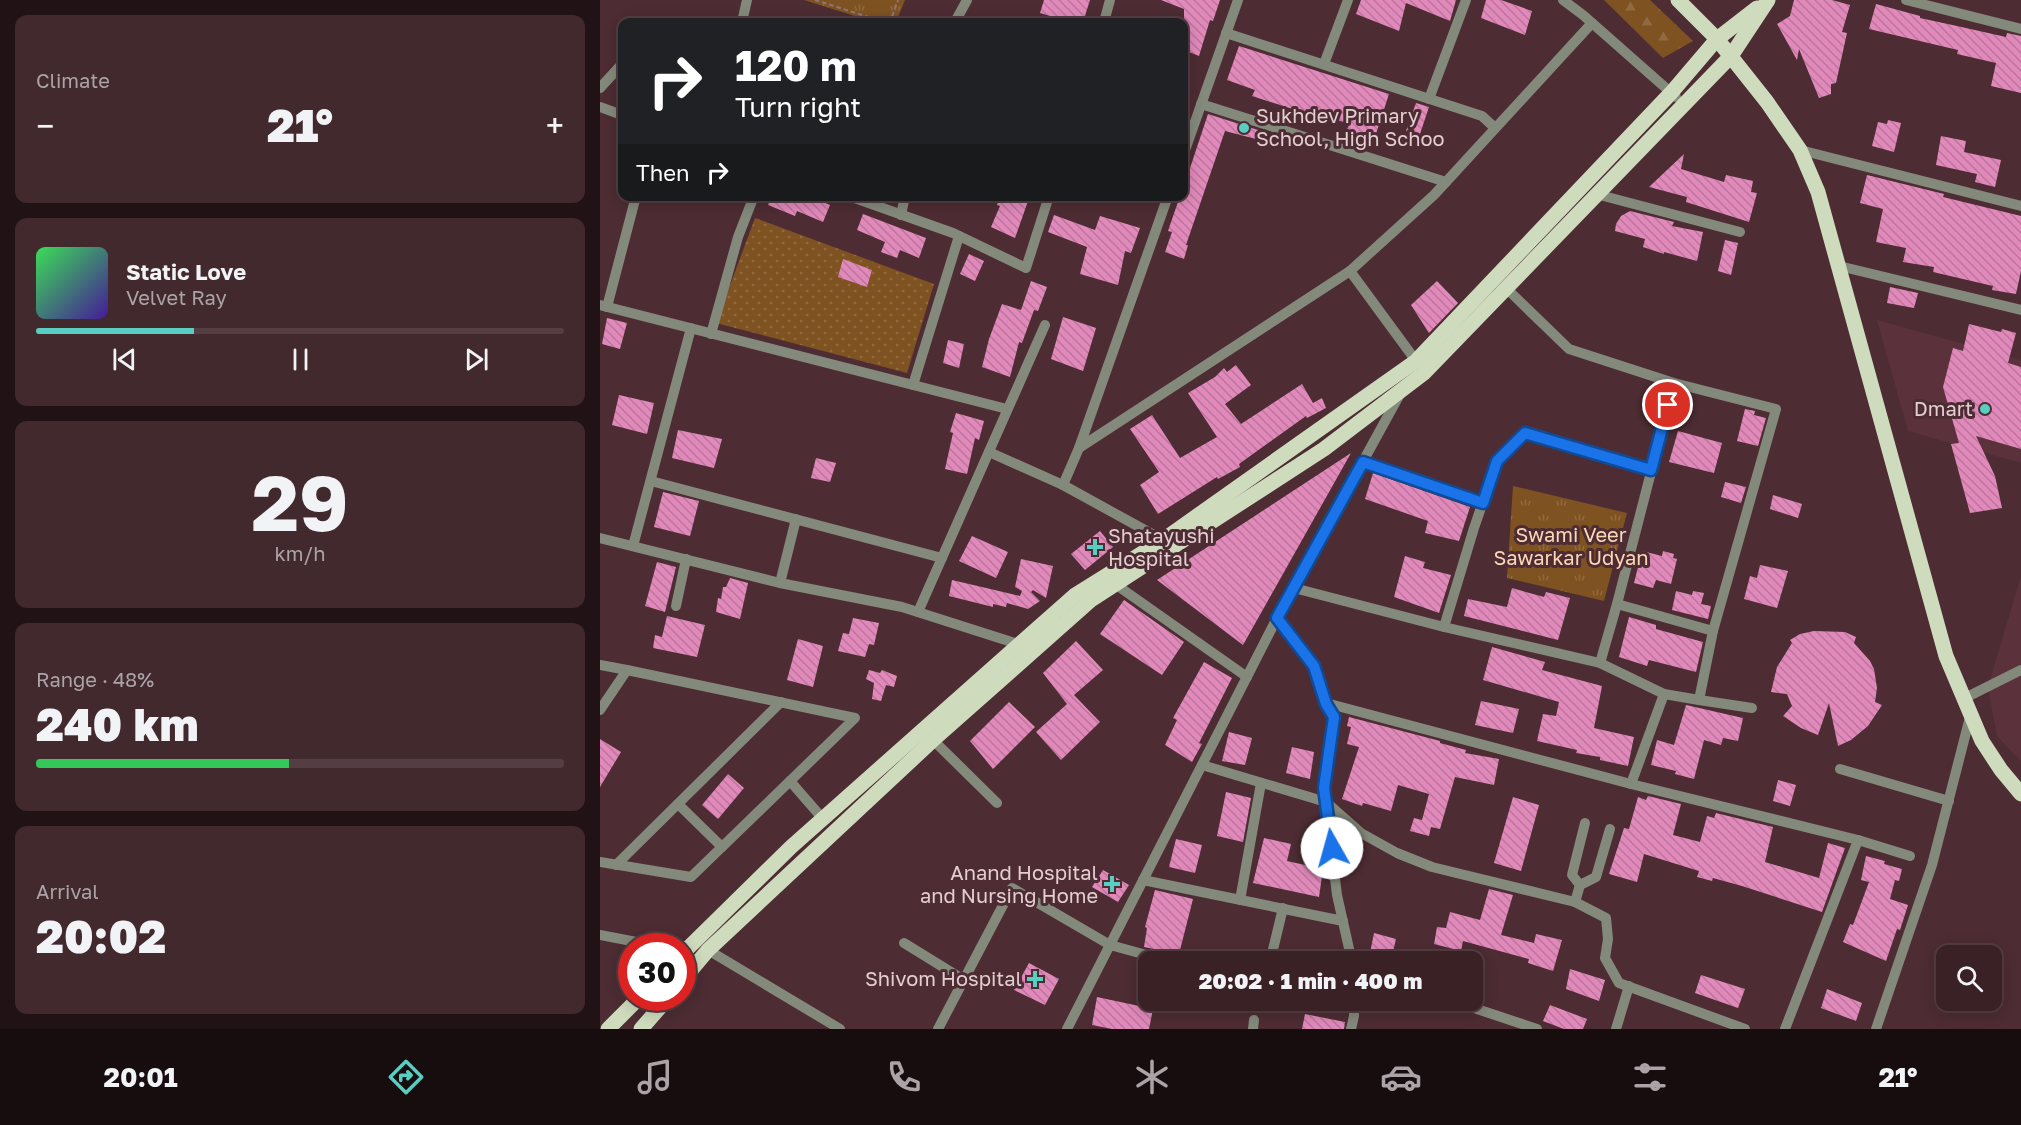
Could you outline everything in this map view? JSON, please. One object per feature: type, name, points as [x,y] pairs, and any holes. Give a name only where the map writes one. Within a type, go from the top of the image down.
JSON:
[{"type":"main road","points":[[1678,0],[1731,56],[1800,150],[1818,192],[1946,656],[1982,741],[2001,770],[2021,794]]},
{"type":"main road","points":[[696,964],[933,740],[1091,600],[1324,449],[1403,389],[1420,367],[1671,93],[1717,39],[1768,0]]},
{"type":"main road","points":[[696,939],[791,847],[1076,595],[1163,540],[1420,367],[1506,288],[1731,56],[1768,0]]},
{"type":"main road","points":[[608,1029],[626,1011]]},
{"type":"main road","points":[[641,1029],[657,1011]]},
{"type":"street","points":[[743,18],[747,0]]},
{"type":"street","points":[[957,18],[967,0]]},
{"type":"street","points":[[1105,18],[1110,0]]},
{"type":"street","points":[[1188,141],[1238,0]]},
{"type":"street","points":[[1324,64],[1348,0]]},
{"type":"street","points":[[1429,99],[1466,0]]},
{"type":"street","points":[[1563,0],[1592,22],[1683,104]]},
{"type":"street","points":[[1906,0],[2021,29]]},
{"type":"street","points":[[1079,448],[1350,270],[1434,195],[1592,22]]},
{"type":"street","points":[[1226,33],[1482,116],[1496,128]]},
{"type":"street","points":[[600,88],[618,68]]},
{"type":"street","points":[[1201,104],[1446,182]]},
{"type":"street","points":[[600,107],[618,114]]},
{"type":"street","points":[[1800,150],[2021,206]]},
{"type":"street","points":[[1596,194],[1740,232]]},
{"type":"street","points":[[634,201],[603,306],[1007,409]]},
{"type":"street","points":[[711,333],[738,237],[752,201]]},
{"type":"street","points":[[863,201],[959,236],[1026,268],[1047,201]]},
{"type":"street","points":[[901,215],[903,201]]},
{"type":"street","points":[[1063,485],[1079,448],[1166,201]]},
{"type":"street","points":[[913,385],[959,236]]},
{"type":"street","points":[[1839,266],[2021,310]]},
{"type":"street","points":[[1350,270],[1420,367]]},
{"type":"street","points":[[1506,288],[1569,349],[1674,383],[1776,409],[1713,631],[1699,700]]},
{"type":"street","points":[[918,612],[1045,325]]},
{"type":"street","points":[[633,546],[691,328]]},
{"type":"street","points":[[1600,663],[1674,383]]},
{"type":"street","points":[[1067,1029],[1277,618],[1403,389]]},
{"type":"street","points":[[1444,627],[1497,461],[1525,433],[1651,470]]},
{"type":"street","points":[[988,452],[1063,485],[1163,540]]},
{"type":"street","points":[[1363,462],[1483,503]]},
{"type":"street","points":[[651,481],[942,558]]},
{"type":"street","points":[[780,583],[796,519]]},
{"type":"street","points":[[600,538],[780,583],[902,607],[1036,649]]},
{"type":"street","points":[[676,606],[686,559]]},
{"type":"street","points":[[1115,584],[1247,677]]},
{"type":"street","points":[[1294,588],[1444,627],[1600,663],[1664,694],[1752,708]]},
{"type":"street","points":[[1617,604],[1713,631]]},
{"type":"street","points":[[1277,618],[1314,666],[1326,704],[1334,717],[1324,788],[1337,895],[1350,951]]},
{"type":"street","points":[[600,665],[855,718],[691,877],[600,862]]},
{"type":"street","points":[[600,710],[627,670]]},
{"type":"street","points":[[1963,699],[2021,670]]},
{"type":"street","points":[[1630,784],[1664,694]]},
{"type":"street","points":[[616,865],[781,702]]},
{"type":"street","points":[[1326,704],[1630,784],[1858,840],[1910,856]]},
{"type":"street","points":[[1876,1029],[1932,865],[1970,717]]},
{"type":"street","points":[[933,740],[997,803]]},
{"type":"street","points":[[1202,765],[1326,802],[1361,832],[1406,857],[1432,867],[1575,902],[1606,918],[1608,939],[1605,958],[1619,983],[1744,1029]]},
{"type":"street","points":[[1840,769],[1948,801]]},
{"type":"street","points":[[790,781],[823,819]]},
{"type":"street","points":[[1240,900],[1261,783]]},
{"type":"street","points":[[678,804],[722,847]]},
{"type":"street","points":[[1580,885],[1572,875],[1585,823]]},
{"type":"street","points":[[1575,902],[1580,885],[1596,877],[1610,829]]},
{"type":"street","points":[[1785,1029],[1858,840]]},
{"type":"street","points":[[1143,880],[1343,921]]},
{"type":"street","points":[[938,1029],[1012,888],[1110,945],[1138,953]]},
{"type":"street","points":[[1272,951],[1282,908]]},
{"type":"street","points":[[600,935],[618,938]]},
{"type":"street","points":[[904,942],[964,980]]},
{"type":"street","points":[[696,954],[704,955],[840,1029]]},
{"type":"street","points":[[1616,1029],[1629,986]]},
{"type":"street","points":[[1351,1029],[1354,1011]]},
{"type":"street","points":[[1483,1011],[1537,1029]]},
{"type":"path","points":[[815,0],[872,18]]},
{"type":"path","points":[[891,18],[898,0]]},
{"type":"shaded area","points":[[1877,320],[2021,360],[2021,463],[1908,431]]},
{"type":"shaded area","points":[[2021,576],[2021,761],[1997,736],[1988,687]]},
{"type":"green space","points":[[804,0],[905,0],[898,18],[861,18]]},
{"type":"green space","points":[[1604,0],[1650,0],[1693,41],[1663,58]]},
{"type":"green space","points":[[755,218],[934,284],[907,373],[716,323]]},
{"type":"green space","name":"Swami Veer Sawarkar Udyan","points":[[1513,486],[1627,513],[1604,601],[1507,578]]},
{"type":"building","points":[[1044,0],[1090,0],[1084,18],[1057,18],[1040,13]]},
{"type":"building","points":[[1161,0],[1220,0],[1213,21],[1210,20],[1199,56],[1188,52],[1188,18],[1184,18],[1184,9]]},
{"type":"building","points":[[1361,0],[1456,0],[1450,21],[1406,3],[1399,31],[1356,14]]},
{"type":"building","points":[[1486,0],[1501,0],[1532,11],[1525,35],[1481,18]]},
{"type":"building","points":[[1794,0],[1832,0],[1850,5],[1842,32],[1847,33],[1836,83],[1831,84],[1831,94],[1819,98],[1799,49],[1797,60],[1777,24],[1790,16]]},
{"type":"building","points":[[1876,4],[1920,16],[1920,18],[2006,37],[2007,33],[2021,36],[2021,93],[1991,86],[1996,63],[1957,54],[1958,50],[1869,29]]},
{"type":"building","points":[[1239,46],[1389,94],[1374,140],[1347,130],[1349,124],[1306,109],[1305,113],[1252,96],[1255,90],[1227,80]]},
{"type":"building","points":[[1416,103],[1429,107],[1419,137],[1406,131]]},
{"type":"building","points":[[1208,114],[1258,130],[1256,139],[1225,131],[1186,245],[1188,245],[1184,259],[1165,252],[1172,232],[1168,231],[1178,201],[1188,201],[1188,174]]},
{"type":"building","points":[[1888,120],[1901,123],[1894,152],[1872,146],[1878,122],[1887,124]]},
{"type":"building","points":[[1941,136],[1966,141],[1964,152],[2001,160],[1995,187],[1975,182],[1977,174],[1936,165]]},
{"type":"building","points":[[1684,154],[1681,169],[1724,182],[1726,175],[1753,181],[1751,192],[1757,193],[1749,222],[1686,202],[1687,197],[1649,187]]},
{"type":"building","points":[[1867,175],[2021,216],[2021,271],[2016,294],[1992,290],[1993,286],[1933,272],[1934,267],[1903,262],[1906,248],[1876,242],[1883,209],[1860,203]]},
{"type":"building","points":[[769,201],[821,201],[830,205],[823,222],[797,211],[795,216],[768,205]]},
{"type":"building","points":[[998,201],[1028,201],[1015,238],[991,227],[1000,206],[997,205]]},
{"type":"building","points":[[1630,211],[1674,222],[1672,226],[1703,232],[1697,261],[1643,247],[1645,239],[1615,231],[1621,216]]},
{"type":"building","points":[[863,214],[926,238],[919,258],[900,250],[897,258],[881,252],[885,242],[857,230]]},
{"type":"building","points":[[1054,215],[1095,230],[1100,216],[1140,228],[1131,253],[1125,251],[1118,285],[1080,274],[1087,247],[1048,232]]},
{"type":"building","points":[[1725,240],[1738,243],[1731,275],[1718,271]]},
{"type":"building","points":[[969,254],[984,261],[975,281],[960,274]]},
{"type":"building","points":[[843,259],[872,270],[867,287],[838,277]]},
{"type":"building","points":[[1031,281],[1047,287],[1038,311],[1034,310],[1022,343],[1019,342],[1010,377],[982,367],[989,339],[1002,304],[1021,310]]},
{"type":"building","points":[[1437,281],[1458,303],[1429,333],[1411,305]]},
{"type":"building","points":[[1890,287],[1918,293],[1914,308],[1887,303]]},
{"type":"building","points":[[1063,317],[1096,328],[1083,371],[1051,359]]},
{"type":"building","points":[[607,318],[627,323],[620,349],[602,344]]},
{"type":"building","name":"Dmart","points":[[1969,324],[2001,332],[2002,329],[2016,333],[2008,363],[2021,367],[2021,449],[1976,436],[1995,476],[2002,508],[1970,513],[1951,444],[1959,443],[1943,387],[1953,348],[1963,351]]},
{"type":"building","points":[[948,340],[964,344],[959,368],[943,363]]},
{"type":"building","points":[[1236,365],[1251,385],[1225,404],[1241,424],[1302,384],[1313,403],[1322,398],[1326,408],[1307,418],[1306,416],[1239,464],[1240,467],[1218,479],[1217,477],[1158,514],[1140,485],[1159,472],[1130,429],[1152,415],[1180,458],[1217,437],[1188,393],[1215,377],[1224,368],[1227,372]]},
{"type":"building","points":[[619,395],[654,403],[647,434],[612,425]]},
{"type":"building","points":[[1745,409],[1755,411],[1754,415],[1766,418],[1758,446],[1737,441]]},
{"type":"building","points":[[956,413],[984,421],[979,440],[975,438],[967,474],[945,469],[953,433],[950,432]]},
{"type":"building","points":[[678,430],[722,439],[714,468],[672,458]]},
{"type":"building","points":[[1678,431],[1722,443],[1714,473],[1669,462]]},
{"type":"building","points":[[1351,453],[1243,645],[1157,580]]},
{"type":"building","points":[[816,458],[836,463],[830,482],[811,478]]},
{"type":"building","points":[[1373,473],[1470,507],[1459,541],[1425,533],[1428,521],[1365,499]]},
{"type":"building","points":[[1725,482],[1746,487],[1741,503],[1721,497]]},
{"type":"building","points":[[663,492],[699,501],[690,536],[654,527]]},
{"type":"building","points":[[1773,495],[1802,504],[1798,518],[1770,509]]},
{"type":"building","points":[[1100,531],[1113,547],[1085,570],[1071,554]]},
{"type":"building","points":[[972,536],[1008,552],[996,578],[959,561]]},
{"type":"building","points":[[1642,551],[1662,556],[1663,551],[1674,554],[1673,558],[1677,559],[1671,584],[1656,580],[1653,588],[1634,583]]},
{"type":"building","points":[[1405,556],[1425,562],[1423,568],[1451,575],[1439,613],[1394,597]]},
{"type":"building","points":[[1021,559],[1053,566],[1046,598],[1033,590],[1031,592],[1040,601],[1028,609],[1007,603],[1006,607],[993,604],[993,607],[949,596],[952,580],[1020,596],[1022,591],[1015,587]]},
{"type":"building","points":[[657,562],[676,567],[665,612],[645,606]]},
{"type":"building","points":[[1760,565],[1788,571],[1777,608],[1744,599],[1750,576],[1757,578]]},
{"type":"building","points":[[730,578],[748,583],[740,619],[716,612],[718,598],[721,599],[723,587],[726,587]]},
{"type":"building","points":[[1512,588],[1544,597],[1546,592],[1570,598],[1558,640],[1464,616],[1468,599],[1507,607]]},
{"type":"building","points":[[1676,591],[1692,595],[1693,591],[1704,593],[1701,604],[1711,606],[1708,619],[1672,610]]},
{"type":"building","points":[[1124,600],[1184,642],[1162,675],[1100,634]]},
{"type":"building","points":[[667,616],[705,625],[697,657],[653,648],[655,635],[662,637]]},
{"type":"building","points":[[1629,617],[1656,625],[1656,629],[1703,642],[1696,672],[1649,660],[1647,666],[1619,657]]},
{"type":"building","points":[[853,618],[879,623],[874,645],[869,644],[865,657],[838,651],[843,633],[849,634]]},
{"type":"building","points":[[1814,631],[1845,632],[1856,637],[1854,643],[1874,669],[1877,688],[1875,702],[1882,705],[1868,726],[1851,740],[1838,746],[1829,703],[1818,735],[1801,728],[1783,716],[1792,706],[1787,694],[1771,692],[1777,667],[1792,643],[1790,640],[1800,634]]},
{"type":"building","points":[[798,639],[823,646],[813,687],[787,680]]},
{"type":"building","points":[[1076,641],[1103,670],[1074,695],[1100,722],[1061,760],[1036,732],[1067,704],[1043,673]]},
{"type":"building","points":[[1492,647],[1545,662],[1542,670],[1602,686],[1594,728],[1634,737],[1628,766],[1600,760],[1600,757],[1576,753],[1577,750],[1537,741],[1543,714],[1556,716],[1559,702],[1483,680]]},
{"type":"building","points":[[1204,662],[1232,678],[1199,743],[1202,744],[1192,762],[1165,745],[1177,720],[1173,718]]},
{"type":"building","points":[[869,670],[880,673],[882,670],[897,676],[894,687],[886,685],[881,701],[872,699],[874,683],[866,679]]},
{"type":"building","points":[[1481,701],[1519,709],[1513,733],[1475,725]]},
{"type":"building","points":[[1009,702],[1035,727],[993,769],[970,741]]},
{"type":"building","points":[[1686,705],[1743,718],[1738,741],[1723,738],[1721,745],[1704,740],[1694,779],[1675,774],[1676,771],[1651,765],[1657,740],[1674,745]]},
{"type":"building","points":[[1349,717],[1440,741],[1440,743],[1466,750],[1465,753],[1499,759],[1494,785],[1455,777],[1440,829],[1431,827],[1429,836],[1410,831],[1414,818],[1422,820],[1429,794],[1398,785],[1391,811],[1363,803],[1362,806],[1342,799],[1359,747],[1347,744],[1351,727],[1347,726]]},
{"type":"building","points":[[1229,732],[1252,738],[1245,765],[1222,761]]},
{"type":"building","points":[[600,739],[621,752],[600,787]]},
{"type":"building","points":[[1292,747],[1314,752],[1310,779],[1286,773]]},
{"type":"building","points":[[728,774],[744,788],[718,819],[702,805]]},
{"type":"building","points":[[1778,780],[1796,785],[1790,806],[1773,801]]},
{"type":"building","points":[[1226,792],[1251,798],[1243,842],[1217,836]]},
{"type":"building","points":[[1648,796],[1681,804],[1673,835],[1700,842],[1707,816],[1714,818],[1716,813],[1773,827],[1765,862],[1819,878],[1828,843],[1845,848],[1822,912],[1742,886],[1713,878],[1712,881],[1697,877],[1699,871],[1644,854],[1637,882],[1609,874],[1624,828],[1629,829],[1638,797],[1646,800]]},
{"type":"building","points":[[1513,797],[1539,805],[1521,871],[1494,863]]},
{"type":"building","points":[[1264,838],[1291,844],[1287,861],[1323,869],[1319,897],[1253,883]]},
{"type":"building","points":[[1176,839],[1202,845],[1195,873],[1169,867]]},
{"type":"building","points":[[1866,856],[1902,869],[1899,881],[1895,880],[1890,899],[1908,905],[1886,961],[1843,942],[1850,924],[1853,925],[1869,882],[1861,880]]},
{"type":"building","points":[[1103,870],[1129,885],[1118,902],[1092,887]]},
{"type":"building","points":[[1489,889],[1513,895],[1501,935],[1534,943],[1536,934],[1562,940],[1553,971],[1528,963],[1529,959],[1463,941],[1461,951],[1434,944],[1437,927],[1446,928],[1450,912],[1480,920]]},
{"type":"building","points":[[1155,890],[1193,899],[1180,951],[1144,947],[1147,928],[1145,927]]},
{"type":"building","points":[[1374,933],[1396,939],[1393,951],[1370,951]]},
{"type":"building","points":[[1029,963],[1059,979],[1045,1005],[1014,990]]},
{"type":"building","points":[[1570,969],[1605,980],[1599,1001],[1566,989]]},
{"type":"building","points":[[1701,975],[1745,989],[1738,1008],[1695,993]]},
{"type":"building","points":[[1827,989],[1862,1003],[1856,1021],[1821,1008]]},
{"type":"building","points":[[1097,997],[1138,1006],[1138,1011],[1153,1011],[1149,1029],[1112,1029],[1092,1025]]},
{"type":"building","points":[[1550,1005],[1587,1019],[1583,1029],[1564,1029],[1543,1021]]},
{"type":"building","points":[[1305,1014],[1345,1022],[1344,1029],[1302,1029]]},
{"type":"place","name":"Sukhdev Primary School, High Schoo","points":[[1244,128]]},
{"type":"place","name":"Dmart","points":[[1985,409]]},
{"type":"place","name":"Shatayushi Hospital","points":[[1095,547]]},
{"type":"place","name":"Anand Hospital and Nursing Home","points":[[1112,884]]},
{"type":"place","name":"Shivom Hospital","points":[[1035,979]]},
{"type":"route","points":[[1332,848],[1324,788],[1334,717],[1326,704],[1314,666],[1277,618],[1363,462],[1483,503],[1497,461],[1525,433],[1651,470],[1668,405]]}]
